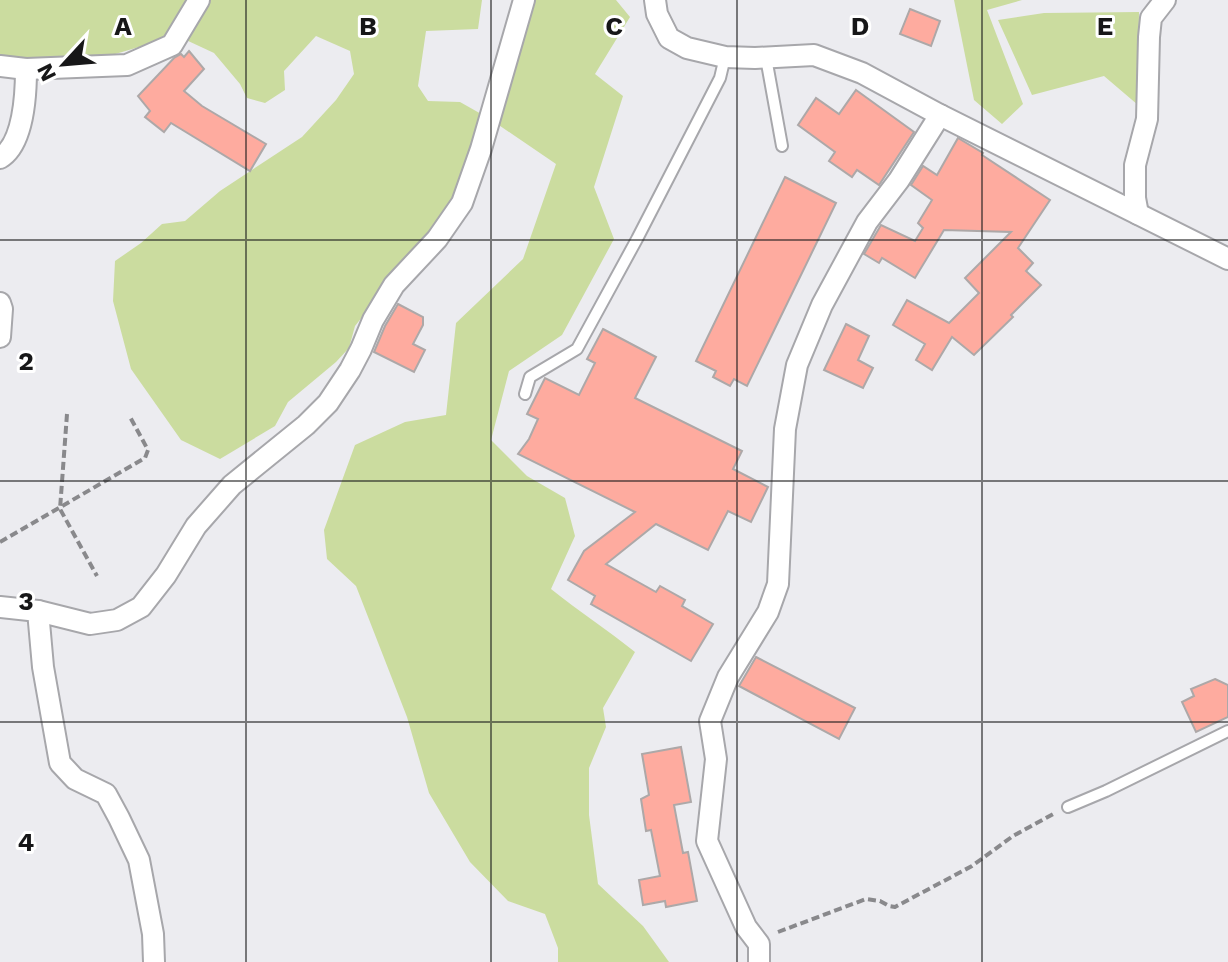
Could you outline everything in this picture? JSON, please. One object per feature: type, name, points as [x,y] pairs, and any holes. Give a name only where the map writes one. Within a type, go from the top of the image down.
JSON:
[{"type":"street","points":[[0,66],[26,69],[127,65],[172,45],[199,0]]},
{"type":"street","points":[[0,607],[38,611],[90,624],[117,620],[141,607],[166,575],[196,526],[232,485],[306,425],[328,403],[350,370],[373,320],[394,285],[437,239],[462,203],[524,0]]},
{"type":"street","points":[[655,0],[657,14],[669,38],[687,48],[725,57],[814,55],[862,73],[1228,259]]},
{"type":"street","points":[[1138,214],[1135,165],[1147,119],[1151,18],[1165,0]]},
{"type":"street","points":[[0,158],[13,143],[20,123],[25,100],[26,69]]},
{"type":"street","points":[[759,953],[707,841],[716,759],[710,721],[728,677],[768,612],[778,584],[785,429],[797,365],[822,305],[867,222],[899,180],[940,115]]},
{"type":"street","points":[[0,303],[0,337]]},
{"type":"street","points":[[38,611],[43,667],[60,763],[75,779],[106,794],[139,860],[153,934],[154,962]]},
{"type":"lane","points":[[525,394],[530,377],[577,349],[720,78],[725,57]]},
{"type":"lane","points":[[766,58],[782,146]]},
{"type":"lane","points":[[1068,807],[1228,731]]},
{"type":"path","points":[[67,414],[60,509],[97,576]]},
{"type":"path","points":[[0,542],[145,458],[148,450],[129,415]]},
{"type":"path","points":[[759,953],[771,935],[866,899],[895,907],[972,866],[1013,836],[1068,807]]},
{"type":"green space","points":[[0,0],[482,0],[478,29],[426,31],[418,86],[428,101],[460,102],[483,115],[516,0],[616,0],[630,17],[595,74],[623,96],[594,187],[614,239],[562,335],[509,371],[491,440],[527,476],[565,498],[575,536],[551,589],[635,652],[603,708],[606,727],[589,768],[589,815],[598,884],[643,926],[669,962],[558,962],[558,948],[545,914],[508,901],[470,862],[429,793],[407,717],[356,586],[327,559],[324,530],[355,445],[405,422],[446,415],[456,323],[523,259],[556,164],[484,115],[458,196],[355,326],[349,348],[288,402],[275,426],[220,459],[181,440],[131,369],[113,301],[115,261],[162,224],[185,221],[220,191],[302,137],[336,100],[354,74],[350,51],[316,36],[284,71],[285,90],[265,103],[247,98],[240,84],[214,53],[171,33],[159,41],[112,55],[31,58],[0,55]]},
{"type":"green space","points":[[954,0],[1022,0],[987,10],[1023,104],[1002,124],[974,100]]},
{"type":"green space","points":[[1139,12],[1138,105],[1104,76],[1032,95],[998,20],[1044,13]]},
{"type":"building","points":[[910,9],[940,21],[931,46],[900,34]]},
{"type":"building","points":[[189,51],[204,69],[184,91],[202,106],[266,144],[250,171],[171,123],[164,132],[145,117],[150,111],[138,96],[174,58],[181,54],[184,57]]},
{"type":"building","points":[[856,90],[914,132],[879,185],[857,170],[852,177],[829,161],[835,152],[798,125],[816,98],[839,114]]},
{"type":"building","points":[[958,138],[1050,200],[1018,248],[1033,263],[1026,271],[1041,285],[974,355],[952,337],[932,370],[916,360],[925,344],[893,325],[907,300],[949,323],[979,293],[965,278],[1011,232],[944,230],[915,278],[882,258],[879,263],[864,254],[881,225],[915,241],[923,228],[918,223],[932,200],[911,185],[923,166],[937,175]]},
{"type":"building","points":[[785,177],[836,203],[747,386],[734,379],[730,386],[713,377],[716,371],[696,361]]},
{"type":"building","points":[[398,304],[423,317],[423,325],[413,344],[425,350],[414,372],[374,352]]},
{"type":"building","points":[[846,324],[869,336],[858,360],[873,368],[863,388],[824,370]]},
{"type":"building","points":[[603,329],[656,357],[635,398],[742,451],[733,469],[768,487],[751,522],[728,511],[708,550],[656,524],[606,564],[656,592],[660,586],[685,600],[682,606],[713,624],[691,661],[591,604],[595,596],[568,580],[584,551],[635,512],[518,454],[538,419],[527,414],[545,378],[579,395],[595,363],[587,359]]},
{"type":"building","points":[[756,657],[855,708],[839,739],[739,686]]},
{"type":"building","points":[[1215,679],[1228,685],[1228,717],[1196,732],[1182,702],[1194,696],[1191,689]]},
{"type":"building","points":[[681,747],[691,802],[674,805],[683,853],[688,852],[697,901],[666,907],[665,901],[643,905],[639,880],[660,876],[651,830],[646,831],[641,799],[649,795],[642,754]]}]
